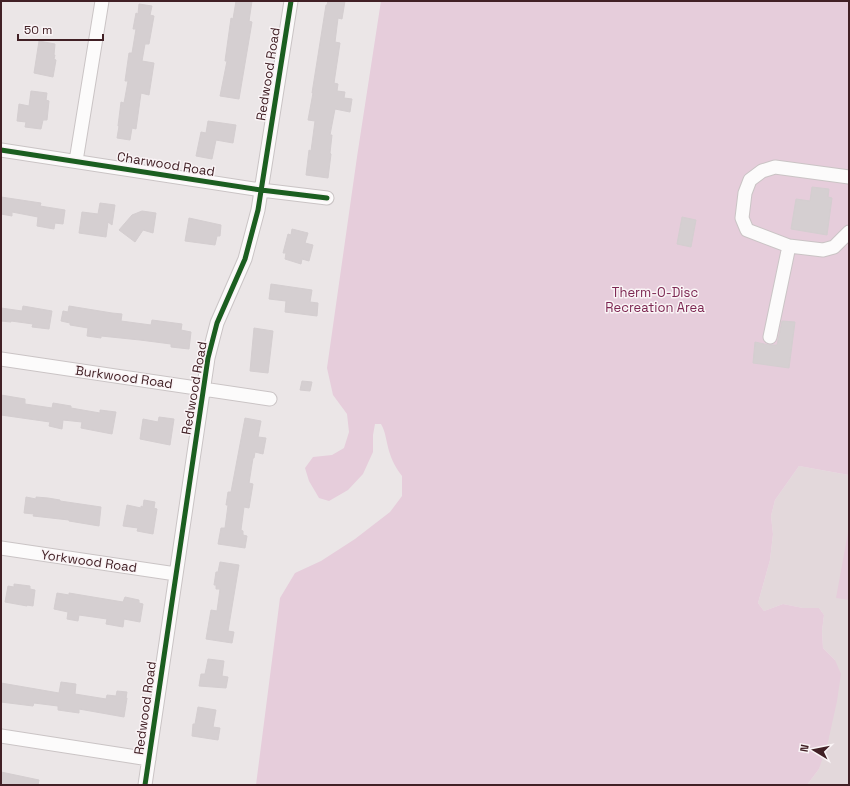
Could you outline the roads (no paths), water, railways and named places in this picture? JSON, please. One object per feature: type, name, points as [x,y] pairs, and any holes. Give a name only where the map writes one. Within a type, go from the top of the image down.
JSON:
[{"type":"street","points":[[76,161],[102,1]]},
{"type":"street","name":"Redwood Road","points":[[145,785],[208,358],[217,323],[245,259],[258,210],[291,1]]},
{"type":"street","name":"Charwood Road","points":[[1,150],[261,190],[327,198]]},
{"type":"street","points":[[849,177],[775,167],[762,171],[750,180],[745,193],[742,218],[747,230],[789,246],[823,250],[834,247],[849,232]]},
{"type":"street","points":[[770,337],[789,246]]},
{"type":"street","name":"Burkwood Road","points":[[1,360],[270,399]]},
{"type":"street","name":"Yorkwood Road","points":[[1,548],[176,574]]},
{"type":"street","points":[[1,736],[149,759]]},
{"type":"park label","name":"Therm-O-Disc Recreation Area","points":[[655,300]]}]
